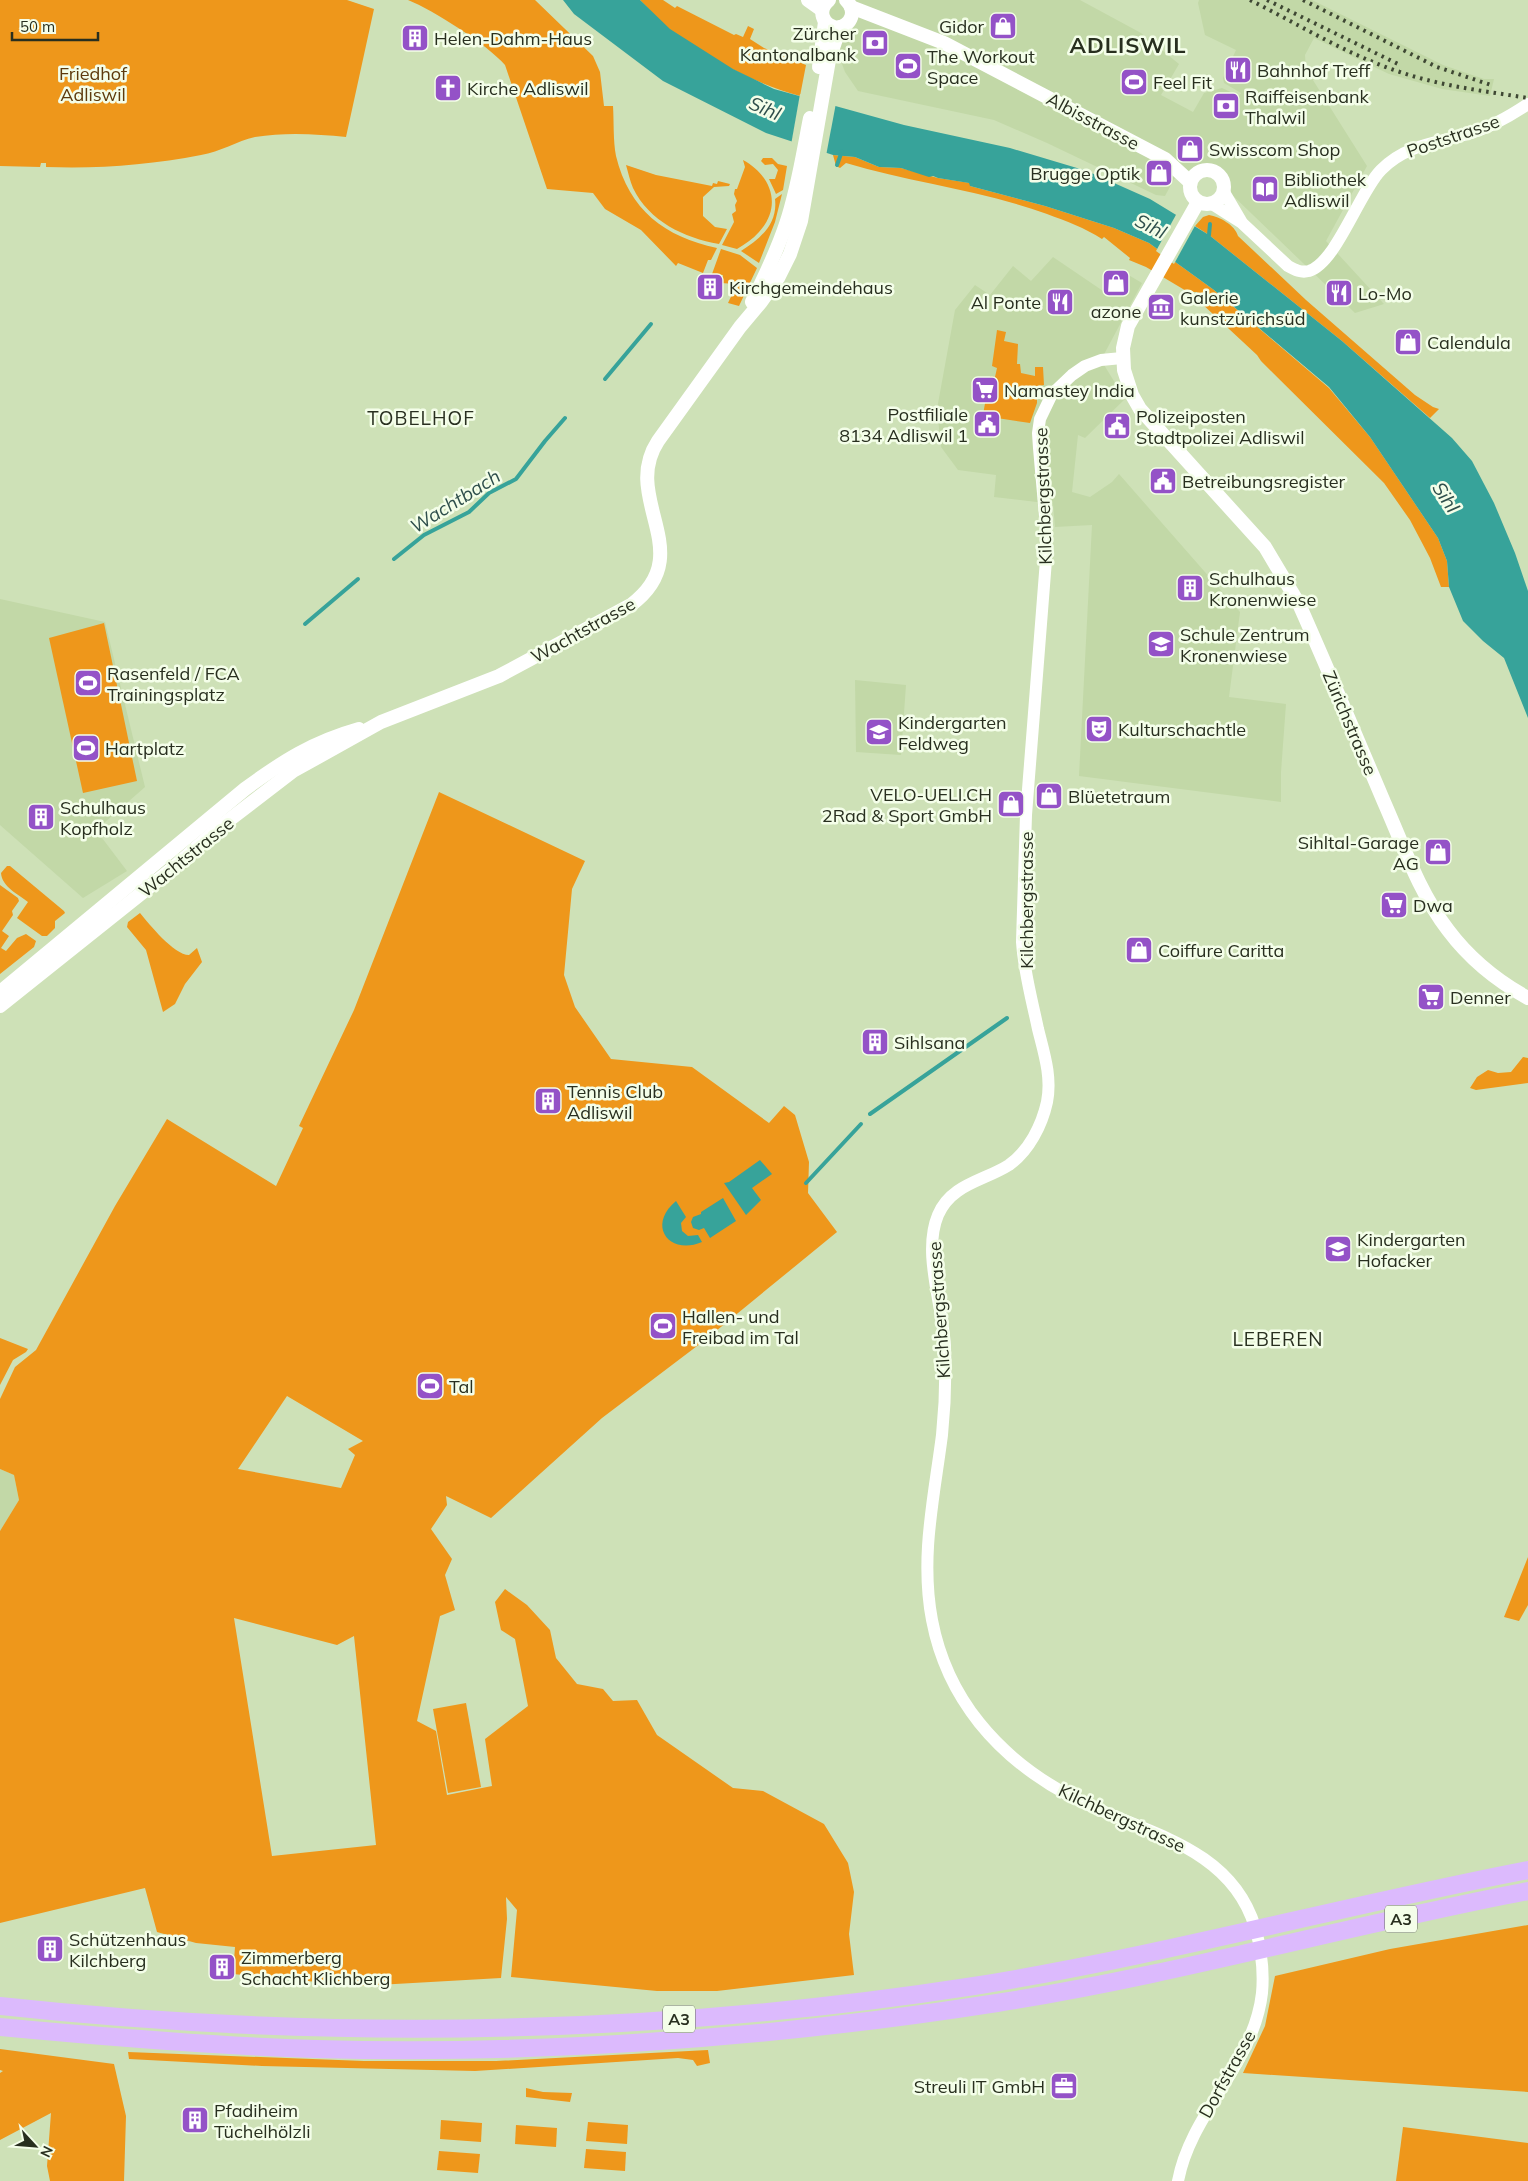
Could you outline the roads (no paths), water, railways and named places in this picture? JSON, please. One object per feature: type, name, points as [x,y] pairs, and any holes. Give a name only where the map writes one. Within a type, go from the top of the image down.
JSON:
[{"type":"highway","name":"A3","points":[[0,2006],[232,2025],[400,2029],[558,2026],[741,2014],[874,1999],[1048,1973],[1198,1944],[1528,1870]]},
{"type":"highway","name":"A3","points":[[0,2027],[149,2040],[317,2049],[526,2047],[716,2037],[829,2026],[1050,1994],[1209,1962],[1528,1891]]},
{"type":"main road","points":[[808,0],[825,11],[822,75]]},
{"type":"main road","points":[[822,75],[845,24],[852,14],[848,4]]},
{"type":"main road","name":"Albisstrasse","points":[[848,4],[886,22],[944,43],[1165,159],[1180,163],[1194,177]]},
{"type":"main road","name":"Albisstrasse","points":[[825,11],[830,26],[886,22]]},
{"type":"main road","name":"Wachtstrasse","points":[[0,992],[87,929],[220,827],[289,766],[381,722],[499,676],[620,611],[646,592],[657,572],[661,555],[660,538],[646,482],[649,459],[658,441],[740,327],[778,278],[790,254],[801,221],[806,162],[822,75]]},
{"type":"main road","points":[[1208,170],[1218,173],[1224,184],[1224,192],[1219,200],[1212,204],[1195,206],[1190,192],[1194,177],[1208,170]]},
{"type":"main road","name":"Zürichstrasse","points":[[1195,206],[1128,326],[1122,358],[1130,388],[1140,409],[1265,547],[1299,604],[1416,875],[1440,918],[1448,930],[1480,965],[1493,976],[1528,998]]},
{"type":"main road","name":"Wachtstrasse","points":[[0,1006],[87,929]]},
{"type":"street","name":"Poststrasse","points":[[1212,204],[1242,223],[1288,266],[1296,270],[1309,271],[1321,263],[1333,248],[1379,171],[1400,153],[1420,145],[1482,129],[1528,104]]},
{"type":"street","name":"Poststrasse","points":[[1224,192],[1242,223]]},
{"type":"street","name":"Kilchbergstrasse","points":[[1122,358],[1101,360],[1085,366],[1061,384],[1046,404],[1040,419],[1038,433],[1046,527],[1046,560],[1026,815],[1022,942],[1026,977],[1047,1066],[1048,1093],[1042,1118],[1027,1147],[1010,1164],[969,1184],[952,1195],[943,1206],[937,1219],[932,1257],[944,1339],[946,1370],[944,1410],[930,1507],[926,1568],[932,1620],[943,1658],[960,1696],[986,1733],[1017,1761],[1068,1795],[1171,1839],[1201,1855],[1228,1880],[1247,1906]]},
{"type":"street","name":"Dorfstrasse","points":[[1178,2181],[1184,2155],[1193,2134],[1249,2038],[1259,2011],[1262,1989],[1260,1951],[1247,1906]]},
{"type":"water","name":"Sihl","points":[[563,0],[640,0],[670,29],[733,69],[774,89],[904,125],[1010,148],[1087,171],[1150,199],[1209,235],[1342,341],[1452,438],[1472,461],[1494,503],[1515,553],[1528,591],[1528,718],[1504,658],[1463,621],[1449,587],[1447,561],[1438,538],[1370,437],[1329,387],[1214,290],[1149,243],[1114,228],[1045,206],[970,186],[969,183],[933,176],[929,177],[901,168],[879,167],[855,157],[833,155],[766,133],[663,81],[574,14]]},
{"type":"water","points":[[760,1160],[772,1174],[752,1188],[761,1200],[746,1215],[724,1183],[729,1182]]},
{"type":"water","points":[[723,1198],[736,1221],[710,1238],[704,1228],[699,1230],[693,1228],[691,1222],[693,1217],[701,1214],[701,1212]]},
{"type":"water","points":[[676,1201],[686,1217],[681,1223],[682,1231],[688,1236],[698,1235],[702,1242],[680,1245],[672,1242],[666,1236],[663,1229],[663,1220],[667,1211]]},
{"type":"waterway","name":"Wachtbach","points":[[837,165],[842,151]]},
{"type":"waterway","points":[[1207,239],[1210,224]]},
{"type":"waterway","name":"Wachtbach","points":[[605,379],[651,324]]},
{"type":"waterway","name":"Wachtbach","points":[[394,559],[424,535],[469,512],[489,493],[516,479],[565,418]]},
{"type":"waterway","name":"Wachtbach","points":[[305,624],[358,579]]},
{"type":"waterway","points":[[870,1114],[1007,1018]]},
{"type":"waterway","points":[[806,1183],[861,1124]]},
{"type":"railway","points":[[1250,0],[1359,56],[1397,71],[1446,84],[1528,98]]},
{"type":"railway","points":[[1267,0],[1398,64]]},
{"type":"railway","points":[[1303,0],[1437,67],[1494,86]]},
{"type":"place","name":"Gidor","points":[[1003,26]]},
{"type":"place","name":"Helen-Dahm-Haus","points":[[415,38]]},
{"type":"place","name":"Zürcher Kantonalbank","points":[[875,43]]},
{"type":"place","name":"The Workout Space","points":[[908,66]]},
{"type":"place","name":"Bahnhof Treff","points":[[1238,70]]},
{"type":"place","name":"Feel Fit","points":[[1134,82]]},
{"type":"place","name":"Kirche Adliswil","points":[[448,88]]},
{"type":"place","name":"Raiffeisenbank Thalwil","points":[[1226,106]]},
{"type":"place","name":"Swisscom Shop","points":[[1190,149]]},
{"type":"place","name":"Brugge Optik","points":[[1159,173]]},
{"type":"place","name":"Bibliothek Adliswil","points":[[1265,189]]},
{"type":"place","name":"azone","points":[[1116,283]]},
{"type":"place","name":"Kirchgemeindehaus","points":[[710,287]]},
{"type":"place","name":"Lo-Mo","points":[[1339,293]]},
{"type":"place","name":"Al Ponte","points":[[1060,302]]},
{"type":"place","name":"Galerie kunstzürichsüd","points":[[1161,307]]},
{"type":"place","name":"Calendula","points":[[1408,342]]},
{"type":"place","name":"Namastey India","points":[[985,390]]},
{"type":"place","name":"Postfiliale 8134 Adliswil 1","points":[[987,424]]},
{"type":"place","name":"Polizeiposten Stadtpolizei Adliswil","points":[[1117,426]]},
{"type":"place","name":"Betreibungsregister","points":[[1163,481]]},
{"type":"place","name":"Schulhaus Kronenwiese","points":[[1190,588]]},
{"type":"place","name":"Schule Zentrum Kronenwiese","points":[[1161,644]]},
{"type":"place","name":"Rasenfeld / FCA Trainingsplatz","points":[[88,683]]},
{"type":"place","name":"Kulturschachtle","points":[[1099,729]]},
{"type":"place","name":"Kindergarten Feldweg","points":[[879,732]]},
{"type":"place","name":"Hartplatz","points":[[86,748]]},
{"type":"place","name":"Blüetetraum","points":[[1049,796]]},
{"type":"place","name":"VELO-UELI.CH 2Rad & Sport GmbH","points":[[1011,804]]},
{"type":"place","name":"Schulhaus Kopfholz","points":[[41,817]]},
{"type":"place","name":"Sihltal-Garage AG","points":[[1438,852]]},
{"type":"place","name":"Dwa","points":[[1394,905]]},
{"type":"place","name":"Coiffure Caritta","points":[[1139,950]]},
{"type":"place","name":"Denner","points":[[1431,997]]},
{"type":"place","name":"Sihlsana","points":[[875,1042]]},
{"type":"place","name":"Tennis Club Adliswil","points":[[548,1101]]},
{"type":"place","name":"Kindergarten Hofacker","points":[[1338,1249]]},
{"type":"place","name":"Hallen- und Freibad im Tal","points":[[663,1326]]},
{"type":"place","name":"Tal","points":[[430,1386]]},
{"type":"place","name":"Schützenhaus Kilchberg","points":[[50,1949]]},
{"type":"place","name":"Zimmerberg Schacht Klichberg","points":[[222,1967]]},
{"type":"place","name":"Streuli IT GmbH","points":[[1064,2086]]},
{"type":"place","name":"Pfadiheim Tüchelhölzli","points":[[195,2120]]},
{"type":"district","name":"ADLISWIL","points":[[1128,45]]},
{"type":"district","name":"TOBELHOF","points":[[421,418]]},
{"type":"district","name":"LEBEREN","points":[[1278,1339]]},
{"type":"park label","name":"Friedhof Adliswil","points":[[93,83]]}]
